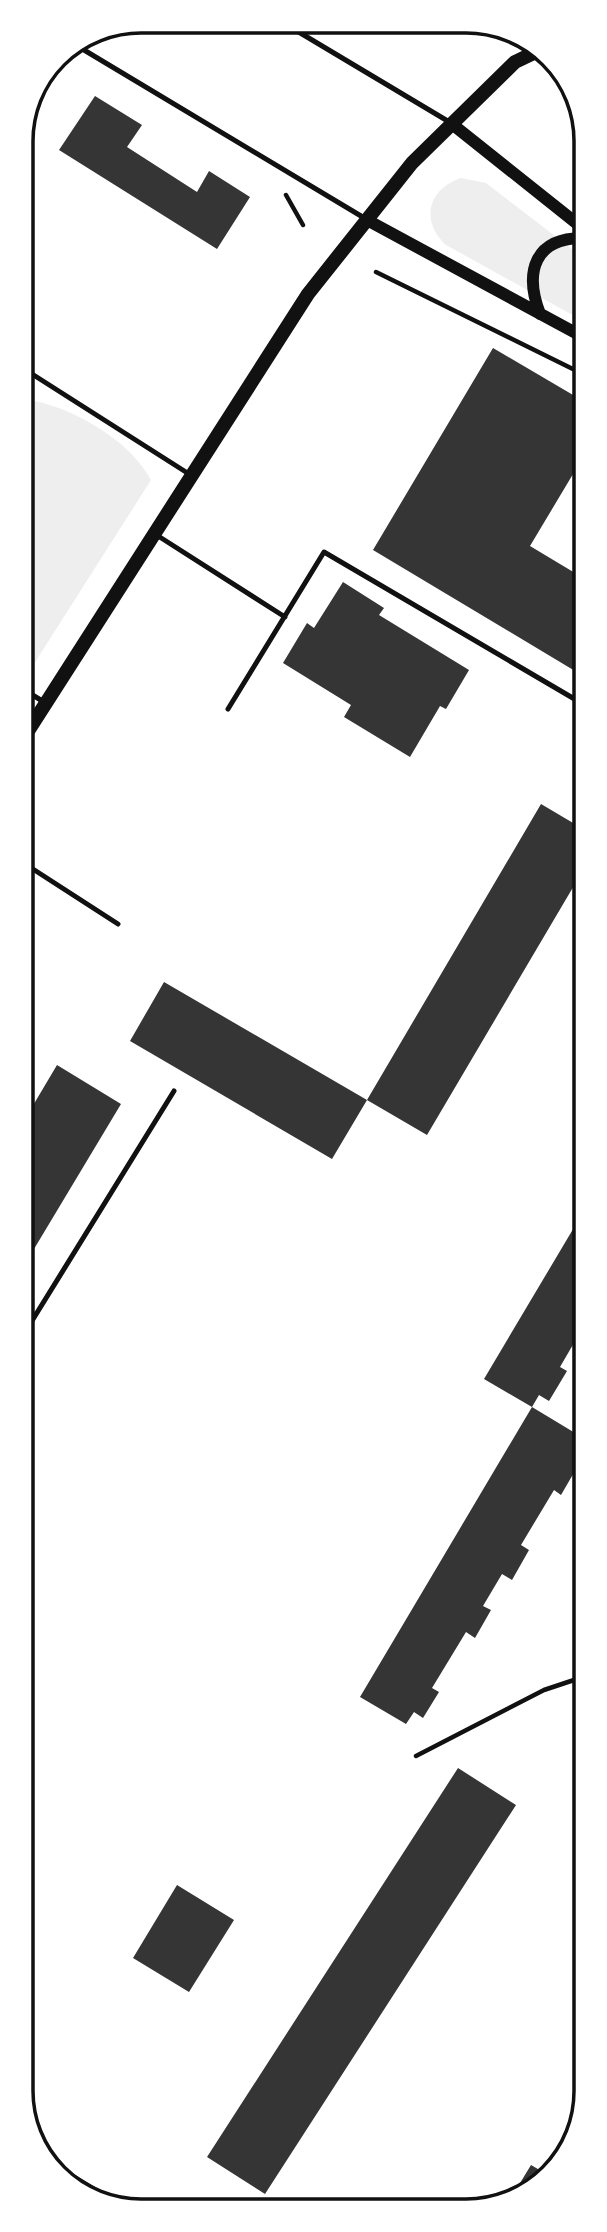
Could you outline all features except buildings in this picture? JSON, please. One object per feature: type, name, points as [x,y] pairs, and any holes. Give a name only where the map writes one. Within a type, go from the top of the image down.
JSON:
[{"type":"main road","points":[[33,724],[309,294],[412,163],[515,62],[530,55]]},
{"type":"street","points":[[452,124],[574,221]]},
{"type":"street","points":[[367,220],[574,332]]},
{"type":"street","points":[[540,314],[531,292],[532,271],[543,251],[565,237],[574,237]]},
{"type":"lane","points":[[300,33],[452,124]]},
{"type":"lane","points":[[84,50],[367,220]]},
{"type":"lane","points":[[33,375],[192,476]]},
{"type":"lane","points":[[155,534],[285,617]]},
{"type":"lane","points":[[228,709],[324,552],[574,699]]},
{"type":"lane","points":[[33,695],[46,703]]},
{"type":"lane","points":[[33,869],[118,924]]},
{"type":"lane","points":[[33,1319],[174,1091]]},
{"type":"path","points":[[376,272],[574,370]]},
{"type":"path","points":[[416,1756],[544,1690],[574,1680]]},
{"type":"shaded area","points":[[461,178],[486,183],[574,251],[574,316],[446,245],[433,226],[431,207],[441,190]]},
{"type":"shaded area","points":[[33,401],[76,416],[113,437],[141,465],[151,480],[33,665]]}]
